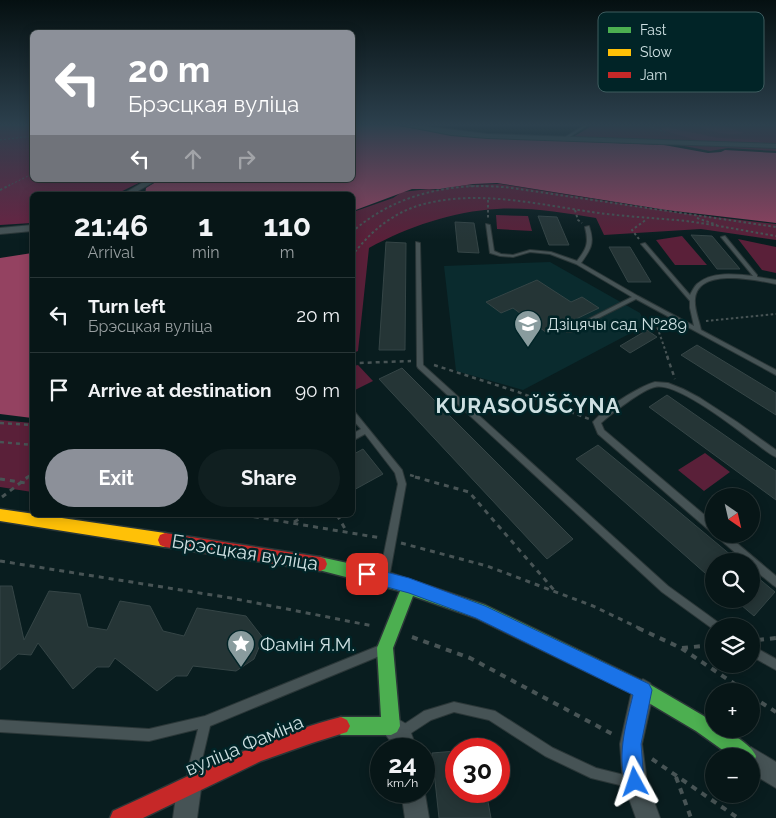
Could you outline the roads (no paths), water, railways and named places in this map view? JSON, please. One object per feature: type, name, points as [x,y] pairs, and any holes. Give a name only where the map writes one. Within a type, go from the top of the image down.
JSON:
[{"type":"street","points":[[132,192],[150,182]]},
{"type":"street","points":[[0,231],[30,228]]},
{"type":"street","name":"Брэсцкая вуліца","points":[[0,514],[296,559],[384,578],[479,611],[643,690],[702,725],[735,748]]},
{"type":"street","points":[[399,736],[385,648],[409,586]]},
{"type":"street","points":[[643,690],[631,744],[635,782],[648,818]]},
{"type":"street","name":"вуліца Фаміна","points":[[120,818],[238,762],[284,743],[339,726],[399,736]]},
{"type":"street","points":[[760,765],[776,776]]},
{"type":"street","points":[[185,818],[190,786]]},
{"type":"street","points":[[415,803],[417,818]]},
{"type":"lane","points":[[488,225],[492,252],[513,256],[530,251],[551,253],[578,263],[636,297],[776,372]]},
{"type":"lane","points":[[578,263],[588,250],[591,241],[587,227]]},
{"type":"lane","points":[[723,237],[756,276]]},
{"type":"lane","points":[[418,243],[420,366],[657,582],[705,618]]},
{"type":"lane","points":[[643,244],[692,300],[698,330]]},
{"type":"lane","points":[[692,300],[697,287],[712,279],[730,276],[756,276],[776,282]]},
{"type":"lane","points":[[569,331],[636,297]]},
{"type":"lane","points":[[705,520],[601,432],[597,422],[608,412],[655,384],[668,385],[686,392],[776,454]]},
{"type":"lane","points":[[355,417],[399,472],[402,484],[384,578]]},
{"type":"lane","points":[[355,436],[366,430]]},
{"type":"lane","points":[[730,543],[776,582]]},
{"type":"lane","points":[[0,726],[149,735],[205,722],[385,648]]},
{"type":"lane","points":[[760,655],[776,665]]},
{"type":"lane","points":[[399,736],[428,716],[454,708],[482,713],[491,715],[549,752],[595,774],[635,782]]},
{"type":"lane","points":[[190,786],[205,722]]},
{"type":"place","name":"Дзіцячы сад №289","points":[[528,348]]},
{"type":"place","name":"Фамін Я.М.","points":[[241,668]]},
{"type":"district","name":"KURASOŬŠČYNA","points":[[528,406]]}]
